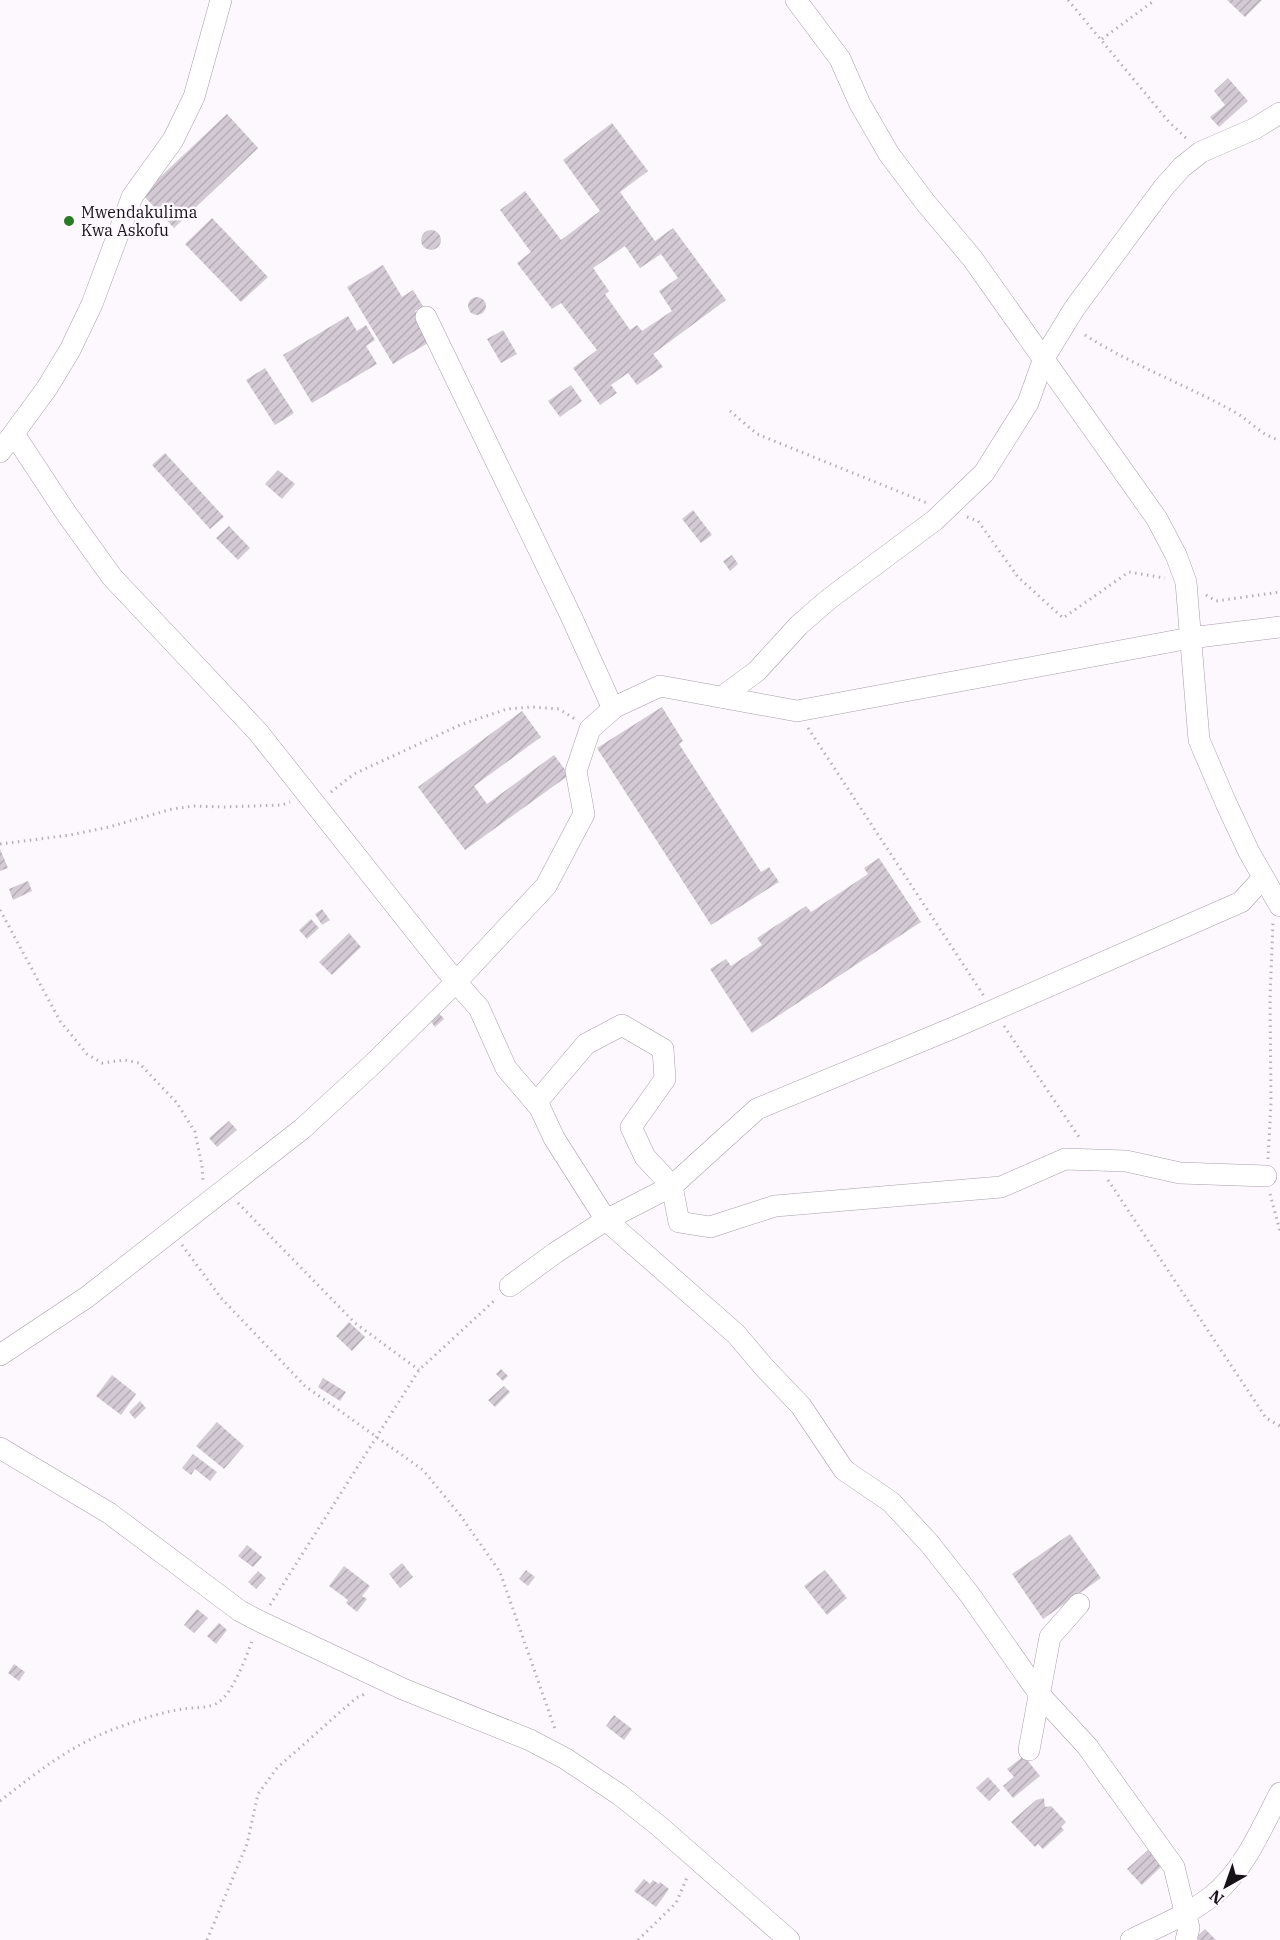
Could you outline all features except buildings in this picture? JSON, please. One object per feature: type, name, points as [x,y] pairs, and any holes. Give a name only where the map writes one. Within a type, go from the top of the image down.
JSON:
[{"type":"street","points":[[0,452],[47,388],[70,350],[92,304],[132,197],[172,140],[194,96],[221,0]]},
{"type":"street","points":[[796,0],[840,59],[860,104],[889,154],[925,202],[972,258],[1044,358],[1157,519],[1176,555],[1186,582],[1199,740],[1226,803],[1263,878],[1276,914]]},
{"type":"street","points":[[722,697],[757,671],[799,624],[935,520],[984,473],[1028,402],[1044,358],[1074,309],[1164,186],[1182,167],[1201,152],[1254,129],[1280,113]]},
{"type":"street","points":[[426,317],[609,700],[615,707]]},
{"type":"street","points":[[14,434],[112,577],[258,732],[479,1008],[506,1068],[540,1108],[554,1138],[606,1220],[736,1334],[762,1366],[801,1406],[844,1470],[891,1502],[929,1543],[970,1595],[1040,1695],[1087,1746],[1174,1867],[1189,1928],[1186,1940]]},
{"type":"street","points":[[0,1355],[87,1297],[302,1129],[375,1062],[456,982],[546,886],[584,814],[576,771],[590,729],[615,707],[660,686],[797,711],[1190,638],[1280,627]]},
{"type":"street","points":[[510,1286],[606,1220],[672,1186],[757,1110],[1241,902],[1263,878]]},
{"type":"street","points":[[536,1103],[586,1044],[622,1025],[663,1049],[665,1079],[632,1127],[645,1157],[672,1186],[679,1222],[710,1227],[775,1206],[1001,1187],[1065,1160],[1126,1161],[1180,1173],[1266,1176]]},
{"type":"street","points":[[0,1448],[109,1513],[206,1587],[259,1622],[390,1682],[530,1740],[566,1759],[620,1795],[700,1860],[789,1940]]},
{"type":"street","points":[[1029,1750],[1050,1637],[1079,1604]]},
{"type":"street","points":[[1131,1940],[1212,1896],[1228,1881],[1253,1845],[1280,1793]]},
{"type":"path","points":[[1068,0],[1169,122],[1201,152]]},
{"type":"path","points":[[1102,39],[1155,0]]},
{"type":"path","points":[[1084,335],[1115,354],[1236,412],[1270,438],[1280,440]]},
{"type":"path","points":[[730,411],[757,434],[853,472],[913,499],[936,505]]},
{"type":"path","points":[[957,513],[978,521],[1018,578],[1063,618],[1129,572],[1186,582],[1216,601],[1280,592]]},
{"type":"path","points":[[0,844],[70,835],[109,827],[172,809],[194,806],[282,805],[312,801],[354,774],[460,725],[507,709],[559,709],[590,729]]},
{"type":"path","points":[[797,711],[1266,1418],[1280,1426]]},
{"type":"path","points":[[0,910],[60,1021],[87,1054],[102,1063],[125,1060],[139,1063],[177,1103],[195,1132],[202,1166],[203,1205]]},
{"type":"path","points":[[1276,914],[1270,999],[1271,1102],[1266,1176],[1280,1231]]},
{"type":"path","points":[[224,1190],[355,1323],[419,1370]]},
{"type":"path","points":[[171,1231],[221,1298],[305,1386],[423,1470],[460,1515],[500,1572],[566,1759]]},
{"type":"path","points":[[0,1801],[69,1749],[92,1737],[157,1715],[213,1705],[221,1701],[245,1661],[259,1622],[419,1370],[510,1286]]},
{"type":"path","points":[[207,1940],[247,1844],[258,1794],[278,1768],[356,1698],[390,1682]]},
{"type":"path","points":[[638,1940],[676,1903],[685,1880],[700,1860]]},
{"type":"place","name":"Mwendakulima Kwa Askofu","points":[[69,221]]}]
